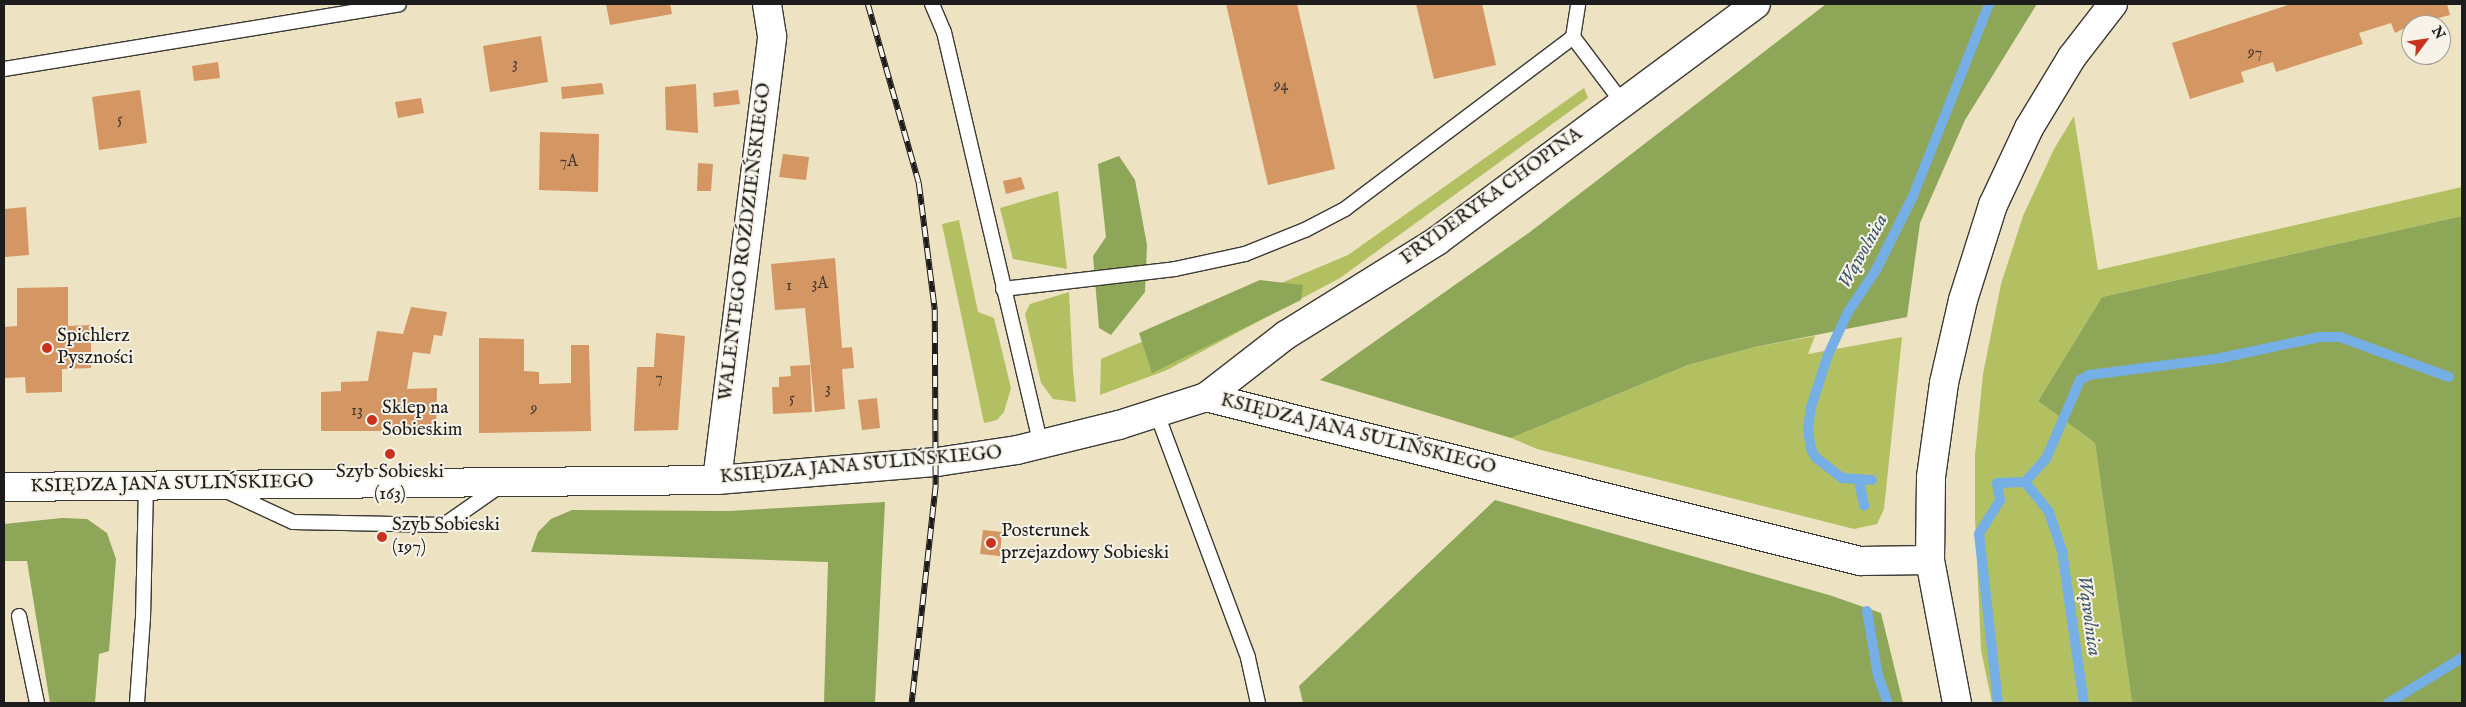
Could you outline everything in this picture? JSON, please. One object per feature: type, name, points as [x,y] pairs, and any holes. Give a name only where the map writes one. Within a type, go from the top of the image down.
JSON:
[{"type":"street","name":"WALENTEGO ROŹDZIEŃSKIEGO","points":[[717,480],[772,36],[767,4]]},
{"type":"street","points":[[1958,703],[1930,560],[1931,477],[1944,383],[1962,300],[1993,205],[2028,128],[2072,56],[2112,4]]},
{"type":"street","name":"FRYDERYKA CHOPINA","points":[[1206,397],[1286,335],[1437,241],[1752,5]]},
{"type":"street","name":"KSIĘDZA JANA SULIŃSKIEGO","points":[[4,487],[508,480],[717,480],[937,462],[1041,445],[1157,414],[1206,397],[1860,561],[1930,560]]},
{"type":"lane","points":[[4,69],[399,4]]},
{"type":"lane","points":[[932,4],[944,32],[1041,445]]},
{"type":"lane","points":[[1003,289],[1175,269],[1245,254],[1306,230],[1345,209],[1573,37],[1578,4]]},
{"type":"lane","points":[[1573,37],[1622,102]]},
{"type":"lane","points":[[1157,414],[1248,658],[1258,703]]},
{"type":"lane","points":[[212,484],[293,522],[444,525],[508,480]]},
{"type":"lane","points":[[137,703],[144,609],[146,486]]},
{"type":"lane","points":[[19,616],[36,703]]},
{"type":"green space","points":[[1826,4],[2037,4],[1965,120],[1920,223],[1907,317],[1755,347],[1688,365],[1511,438],[1320,380],[1530,232]]},
{"type":"green space","points":[[1584,88],[1588,98],[1340,278],[1167,370],[1100,395],[1101,359],[1348,255]]},
{"type":"green space","points":[[2074,116],[2098,270],[2462,187],[2462,216],[2102,297],[2038,401],[2095,443],[2132,703],[1992,703],[1981,650],[1975,517],[1975,455],[1983,374],[2001,284],[2023,216],[2054,149]]},
{"type":"green space","points":[[1119,156],[1135,180],[1147,245],[1145,292],[1111,335],[1099,328],[1093,256],[1106,237],[1098,164]]},
{"type":"green space","points":[[1058,191],[1067,269],[1013,259],[1000,208]]},
{"type":"green space","points":[[2462,216],[2462,703],[2132,703],[2095,443],[2038,401],[2102,297]]},
{"type":"green space","points":[[959,220],[978,312],[994,318],[1011,388],[1004,412],[997,420],[984,423],[942,224]]},
{"type":"green space","points":[[1260,280],[1303,285],[1301,300],[1152,373],[1139,333]]},
{"type":"green space","points":[[1069,292],[1076,402],[1053,399],[1041,383],[1025,314],[1030,304]]},
{"type":"green space","points":[[1815,336],[1808,354],[1902,337],[1884,509],[1877,524],[1854,529],[1537,449],[1511,438],[1688,365],[1755,347]]},
{"type":"green space","points":[[1495,500],[1829,595],[1881,613],[1903,703],[1303,703],[1299,686]]},
{"type":"green space","points":[[885,502],[875,703],[824,703],[828,562],[531,552],[538,532],[551,519],[572,510],[729,511]]},
{"type":"green space","points":[[62,518],[87,519],[107,533],[116,559],[109,651],[99,654],[95,703],[50,703],[27,561],[4,561],[4,524]]},
{"type":"building","points":[[606,4],[670,4],[672,14],[610,25]]},
{"type":"building","points":[[1226,4],[1297,4],[1335,169],[1268,185]]},
{"type":"building","points":[[1416,4],[1482,4],[1496,65],[1434,79]]},
{"type":"building","points":[[2291,4],[2447,4],[2450,15],[2401,15],[2401,30],[2395,33],[2391,23],[2359,33],[2363,44],[2276,72],[2273,62],[2241,72],[2244,82],[2190,99],[2172,43]]},
{"type":"building","points":[[541,36],[548,82],[490,92],[483,46]]},
{"type":"building","points":[[218,62],[220,78],[194,81],[192,66]]},
{"type":"building","points":[[602,83],[604,94],[562,99],[561,87]]},
{"type":"building","points":[[696,84],[698,133],[666,130],[665,87]]},
{"type":"building","points":[[140,90],[147,143],[99,150],[92,97]]},
{"type":"building","points":[[738,90],[740,104],[714,107],[713,93]]},
{"type":"building","points":[[421,98],[424,113],[398,118],[395,102]]},
{"type":"building","points":[[540,132],[599,134],[598,192],[539,190]]},
{"type":"building","points":[[783,154],[809,157],[806,180],[779,177]]},
{"type":"building","points":[[698,163],[713,164],[711,191],[697,191]]},
{"type":"building","points":[[1021,177],[1025,189],[1006,194],[1003,181]]},
{"type":"building","points":[[26,207],[29,255],[5,257],[4,209]]},
{"type":"building","points":[[835,258],[842,348],[852,347],[854,368],[842,369],[845,409],[815,412],[805,308],[775,310],[771,264]]},
{"type":"building","name":"Spichlerz Pyszności","points":[[68,287],[68,326],[91,325],[91,368],[62,369],[62,392],[26,393],[25,377],[4,378],[4,327],[17,326],[17,288]]},
{"type":"building","points":[[411,307],[447,312],[442,336],[434,335],[430,354],[413,352],[407,389],[437,388],[436,431],[321,431],[321,392],[341,391],[341,382],[368,381],[377,331],[403,334]]},
{"type":"building","points":[[656,333],[685,336],[678,430],[634,431],[637,367],[654,367]]},
{"type":"building","points":[[479,338],[524,339],[524,371],[539,372],[539,384],[571,383],[571,345],[589,345],[591,431],[479,433]]},
{"type":"building","points":[[810,365],[812,412],[773,414],[772,387],[779,387],[779,377],[791,376],[790,366]]},
{"type":"building","points":[[877,398],[880,428],[862,430],[858,400]]},
{"type":"building","name":"Posterunek przejazdowy Sobieski","points":[[983,530],[1002,532],[1000,556],[980,554]]},
{"type":"waterway","name":"Wąwolnica","points":[[1872,480],[1842,478],[1816,458],[1811,449],[1808,429],[1811,407],[1828,355],[1848,312],[1876,270],[1913,196],[1989,4]]},
{"type":"waterway","points":[[2025,482],[2046,459],[2080,380],[2089,375],[2221,358],[2320,337],[2340,337],[2449,377]]},
{"type":"waterway","points":[[1859,481],[1864,505]]},
{"type":"waterway","name":"Wąwolnica","points":[[1998,703],[1979,534],[2000,500],[1997,483],[2025,482],[2049,512],[2062,551],[2084,703]]},
{"type":"waterway","points":[[1867,611],[1878,676],[1888,703]]},
{"type":"waterway","points":[[2388,703],[2462,658]]},
{"type":"railway","points":[[868,4],[919,183],[935,310],[936,485],[912,703]]},
{"type":"place","name":"Spichlerz Pyszności","points":[[47,348]]},
{"type":"place","name":"Sklep na Sobieskim","points":[[372,420]]},
{"type":"place","name":"Szyb Sobieski (163)","points":[[390,454]]},
{"type":"place","name":"Szyb Sobieski (197)","points":[[382,537]]},
{"type":"place","name":"Posterunek przejazdowy Sobieski","points":[[991,543]]}]
